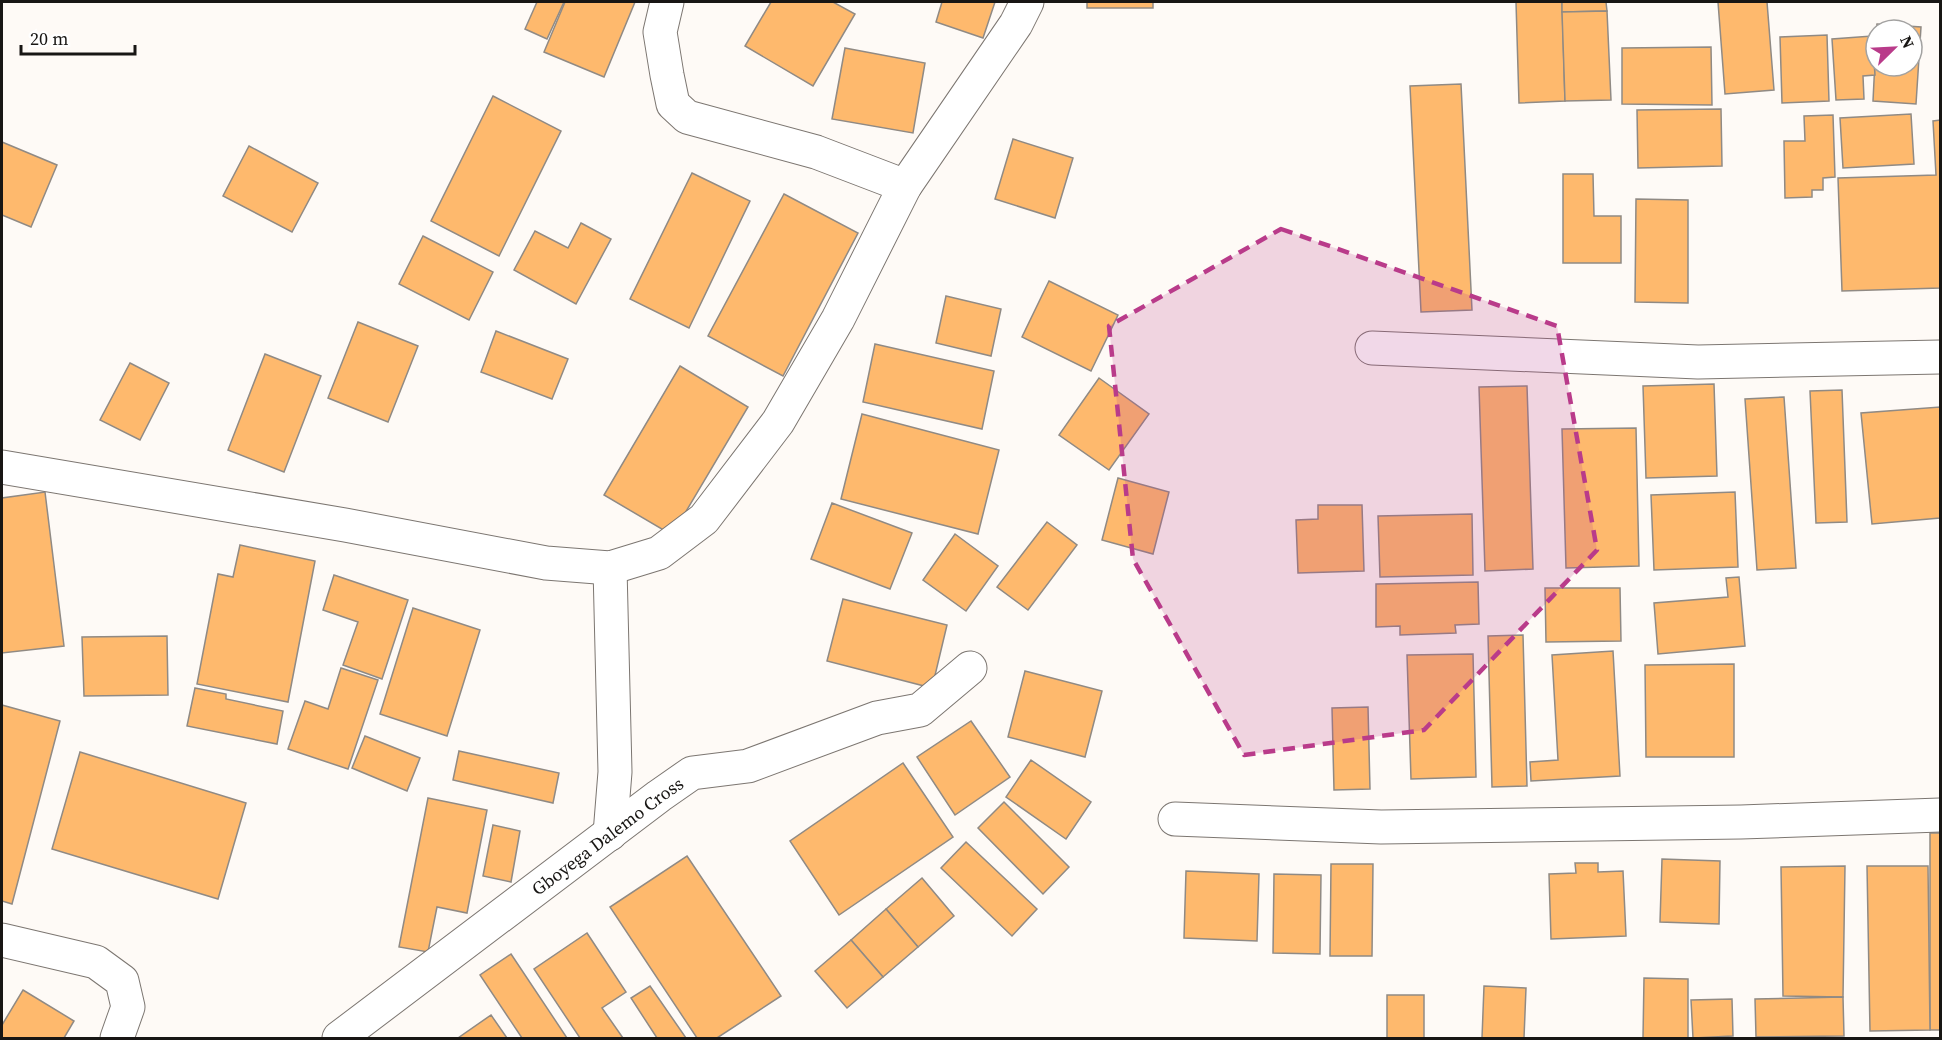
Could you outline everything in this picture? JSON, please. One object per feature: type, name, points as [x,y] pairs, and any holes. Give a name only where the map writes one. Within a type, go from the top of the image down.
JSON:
[{"type":"street","points":[[667,2],[660,32],[667,75],[673,104],[687,117],[816,152],[905,186]]},
{"type":"street","points":[[2,467],[345,525],[546,563],[610,568],[659,553],[704,519],[778,422],[838,319],[905,186],[1010,34],[1028,2]]},
{"type":"street","points":[[1372,348],[1698,362],[1941,357]]},
{"type":"street","points":[[610,568],[615,772],[610,834]]},
{"type":"street","name":"Gboyega Dalemo Cross","points":[[339,1038],[692,773],[748,766],[877,718],[920,710],[970,668]]},
{"type":"street","points":[[1175,819],[1381,827],[1741,822],[1941,815]]},
{"type":"street","points":[[2,940],[96,962],[122,981],[128,1007],[117,1038]]},
{"type":"highlighted area","points":[[1281,229],[1557,326],[1597,550],[1424,730],[1244,755],[1133,559],[1109,326]]},
{"type":"building","points":[[537,2],[564,2],[547,39],[525,29]]},
{"type":"building","points":[[565,2],[635,2],[604,77],[544,52]]},
{"type":"building","points":[[771,2],[833,2],[855,14],[813,86],[745,46]]},
{"type":"building","points":[[942,2],[995,2],[983,38],[936,22]]},
{"type":"building","points":[[1087,2],[1153,2],[1153,8],[1087,8]]},
{"type":"building","points":[[1516,2],[1562,2],[1565,101],[1519,103]]},
{"type":"building","points":[[1562,2],[1606,2],[1607,11],[1562,12]]},
{"type":"building","points":[[1718,2],[1767,2],[1774,90],[1725,94]]},
{"type":"building","points":[[1607,11],[1611,100],[1565,101],[1562,12]]},
{"type":"building","points":[[1827,35],[1829,101],[1782,103],[1780,37]]},
{"type":"building","points":[[1864,37],[1864,99],[1836,100],[1832,39]]},
{"type":"building","points":[[1711,47],[1712,105],[1622,104],[1622,48]]},
{"type":"building","points":[[845,48],[925,63],[913,133],[832,119]]},
{"type":"building","points":[[1874,78],[1918,78],[1916,104],[1873,101]]},
{"type":"building","points":[[1461,84],[1472,310],[1421,312],[1410,86]]},
{"type":"building","points":[[493,96],[561,131],[499,256],[431,221]]},
{"type":"building","points":[[1721,109],[1722,166],[1638,168],[1637,110]]},
{"type":"building","points":[[1911,114],[1914,164],[1843,168],[1840,118]]},
{"type":"building","points":[[1833,115],[1835,177],[1823,178],[1823,190],[1812,190],[1812,197],[1785,198],[1784,141],[1805,141],[1804,116]]},
{"type":"building","points":[[1940,120],[1940,288],[1842,291],[1838,178],[1936,175],[1933,121]]},
{"type":"building","points":[[1013,139],[1073,158],[1055,218],[995,199]]},
{"type":"building","points":[[2,142],[57,165],[31,227],[2,215]]},
{"type":"building","points":[[249,146],[318,183],[292,232],[223,196]]},
{"type":"building","points":[[692,173],[750,201],[689,328],[630,299]]},
{"type":"building","points":[[1563,174],[1593,174],[1594,216],[1621,216],[1621,263],[1563,263]]},
{"type":"building","points":[[784,194],[858,233],[783,376],[708,336]]},
{"type":"building","points":[[1636,199],[1688,200],[1688,303],[1635,302]]},
{"type":"building","points":[[581,223],[611,239],[576,304],[514,270],[535,231],[568,248]]},
{"type":"building","points":[[423,236],[493,272],[469,320],[399,284]]},
{"type":"building","points":[[1049,281],[1118,315],[1091,371],[1022,337]]},
{"type":"building","points":[[946,296],[1001,309],[991,356],[936,343]]},
{"type":"building","points":[[358,322],[418,346],[388,422],[328,398]]},
{"type":"building","points":[[496,331],[568,359],[552,399],[481,372]]},
{"type":"building","points":[[875,344],[994,371],[982,429],[863,402]]},
{"type":"building","points":[[265,354],[321,376],[284,472],[228,450]]},
{"type":"building","points":[[130,363],[169,383],[140,440],[100,420]]},
{"type":"building","points":[[680,366],[748,407],[672,535],[604,495]]},
{"type":"building","points":[[1099,378],[1149,414],[1109,470],[1059,435]]},
{"type":"building","points":[[1714,384],[1717,476],[1646,478],[1643,386]]},
{"type":"building","points":[[1527,386],[1533,569],[1485,571],[1479,387]]},
{"type":"building","points":[[1842,390],[1847,522],[1816,523],[1810,391]]},
{"type":"building","points":[[1784,397],[1796,568],[1757,570],[1745,399]]},
{"type":"building","points":[[1940,407],[1940,518],[1872,524],[1861,413]]},
{"type":"building","points":[[862,414],[999,450],[978,534],[841,499]]},
{"type":"building","points":[[1636,428],[1639,566],[1566,568],[1562,429]]},
{"type":"building","points":[[1118,478],[1169,492],[1153,554],[1102,540]]},
{"type":"building","points":[[45,492],[64,646],[2,653],[2,498]]},
{"type":"building","points":[[1735,492],[1738,567],[1654,570],[1651,495]]},
{"type":"building","points":[[832,503],[912,533],[890,589],[811,559]]},
{"type":"building","points":[[1318,505],[1362,505],[1364,571],[1298,573],[1296,520],[1318,519]]},
{"type":"building","points":[[1472,514],[1473,575],[1380,577],[1378,516]]},
{"type":"building","points":[[1047,522],[1077,545],[1028,610],[997,587]]},
{"type":"building","points":[[955,534],[998,566],[966,611],[923,580]]},
{"type":"building","points":[[240,545],[315,561],[288,702],[197,684],[218,574],[233,577]]},
{"type":"building","points":[[334,575],[408,600],[382,679],[343,665],[358,622],[323,610]]},
{"type":"building","points":[[1739,577],[1745,646],[1658,654],[1654,603],[1728,597],[1726,578]]},
{"type":"building","points":[[1478,582],[1479,624],[1455,625],[1456,633],[1400,635],[1400,626],[1376,627],[1376,584]]},
{"type":"building","points":[[1545,588],[1620,588],[1621,641],[1546,642]]},
{"type":"building","points":[[843,599],[947,625],[932,688],[827,661]]},
{"type":"building","points":[[413,608],[480,630],[447,736],[380,714]]},
{"type":"building","points":[[1523,635],[1527,786],[1492,787],[1488,636]]},
{"type":"building","points":[[167,636],[168,695],[84,696],[82,637]]},
{"type":"building","points":[[1613,651],[1620,776],[1531,781],[1530,762],[1558,760],[1552,655]]},
{"type":"building","points":[[1473,654],[1476,777],[1411,779],[1407,655]]},
{"type":"building","points":[[1734,664],[1734,757],[1646,757],[1645,665]]},
{"type":"building","points":[[341,668],[378,680],[348,769],[288,749],[305,701],[328,709]]},
{"type":"building","points":[[1025,671],[1102,691],[1085,757],[1008,737]]},
{"type":"building","points":[[195,688],[226,694],[226,699],[283,711],[277,744],[187,726]]},
{"type":"building","points":[[2,705],[60,721],[12,904],[2,901]]},
{"type":"building","points":[[1368,707],[1370,789],[1334,790],[1332,708]]},
{"type":"building","points":[[971,721],[1010,777],[955,815],[917,757]]},
{"type":"building","points":[[365,736],[420,758],[407,791],[352,768]]},
{"type":"building","points":[[459,751],[559,773],[553,803],[453,780]]},
{"type":"building","points":[[80,752],[246,803],[218,899],[52,849]]},
{"type":"building","points":[[1031,760],[1091,802],[1066,839],[1006,797]]},
{"type":"building","points":[[903,763],[953,837],[839,915],[790,841]]},
{"type":"building","points":[[428,798],[487,810],[467,913],[437,907],[428,952],[399,947]]},
{"type":"building","points":[[1004,802],[1069,867],[1043,894],[978,828]]},
{"type":"building","points":[[493,825],[520,831],[511,882],[483,876]]},
{"type":"building","points":[[1930,833],[1940,833],[1940,1030],[1930,1030]]},
{"type":"building","points":[[966,842],[1037,909],[1012,936],[941,868]]},
{"type":"building","points":[[687,856],[781,996],[717,1038],[697,1038],[610,907]]},
{"type":"building","points":[[1662,859],[1720,861],[1719,924],[1660,922]]},
{"type":"building","points":[[1575,863],[1598,863],[1598,872],[1623,871],[1626,936],[1551,939],[1549,874],[1576,873]]},
{"type":"building","points":[[1331,864],[1373,864],[1372,956],[1330,956]]},
{"type":"building","points":[[1845,866],[1843,997],[1783,996],[1781,867]]},
{"type":"building","points":[[1867,866],[1928,866],[1930,1030],[1870,1031]]},
{"type":"building","points":[[1186,871],[1259,874],[1257,941],[1184,938]]},
{"type":"building","points":[[1274,874],[1321,875],[1320,954],[1273,953]]},
{"type":"building","points":[[922,878],[954,916],[918,947],[886,909]]},
{"type":"building","points":[[886,909],[918,947],[883,977],[851,940]]},
{"type":"building","points":[[587,933],[626,992],[602,1008],[623,1038],[580,1038],[534,969]]},
{"type":"building","points":[[851,940],[883,977],[847,1008],[815,971]]},
{"type":"building","points":[[511,954],[567,1038],[522,1038],[480,975]]},
{"type":"building","points":[[1644,978],[1688,979],[1688,1038],[1643,1038]]},
{"type":"building","points":[[650,986],[686,1038],[657,1038],[631,998]]},
{"type":"building","points":[[1484,986],[1526,988],[1524,1038],[1482,1038]]},
{"type":"building","points":[[23,990],[74,1021],[64,1038],[2,1038],[2,1025]]},
{"type":"building","points":[[1387,995],[1424,995],[1424,1038],[1387,1038]]},
{"type":"building","points":[[1843,997],[1844,1036],[1756,1037],[1755,999]]},
{"type":"building","points":[[1732,999],[1733,1036],[1693,1038],[1691,1000]]},
{"type":"building","points":[[491,1015],[507,1038],[458,1038]]}]
